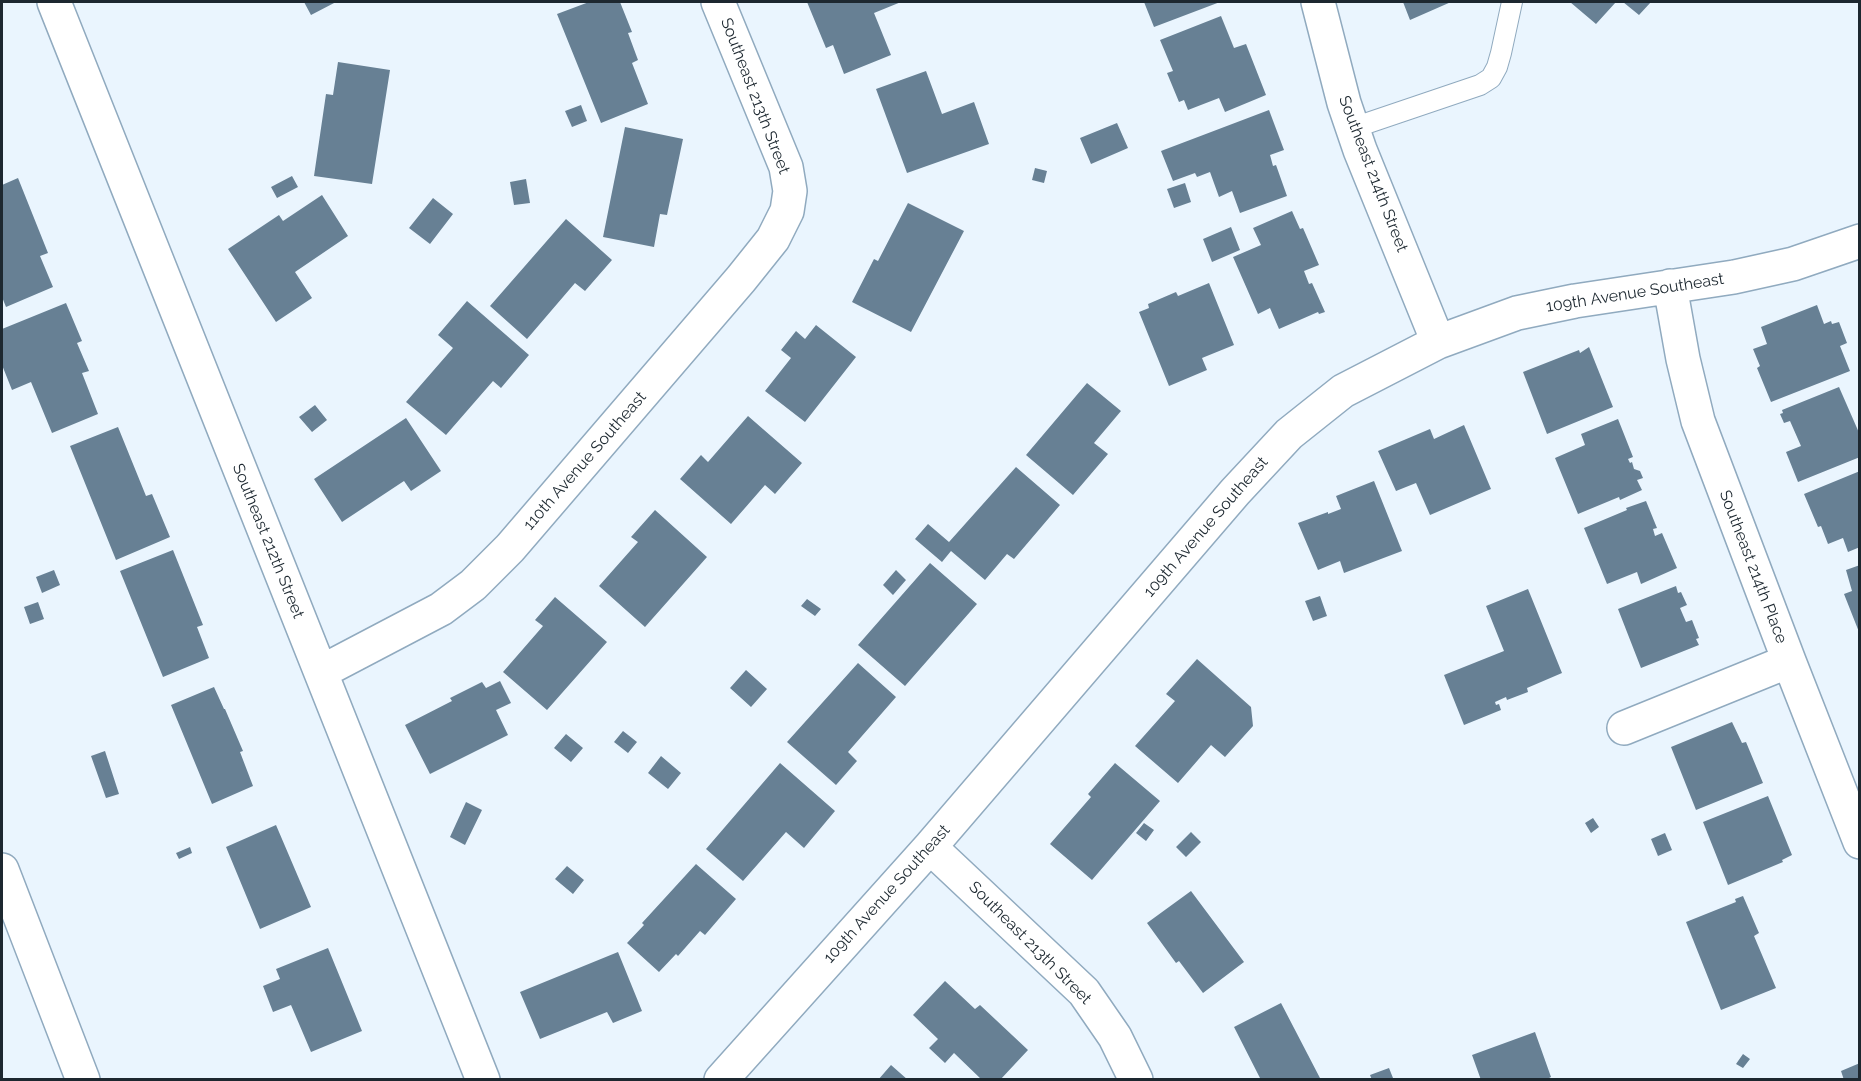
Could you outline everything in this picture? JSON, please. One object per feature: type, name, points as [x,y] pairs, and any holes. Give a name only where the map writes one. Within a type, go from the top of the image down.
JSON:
[{"type":"street","name":"Southeast 212th Street","points":[[54,2],[483,1080]]},
{"type":"street","name":"Southeast 213th Street","points":[[718,2],[786,167],[790,191]]},
{"type":"street","name":"Southeast 214th Street","points":[[1318,2],[1344,103],[1438,342]]},
{"type":"street","name":"110th Avenue Southeast","points":[[321,672],[441,609],[473,585],[510,548],[734,288],[773,239],[787,211],[790,191]]},
{"type":"street","name":"109th Avenue Southeast","points":[[721,1080],[930,847],[1235,492],[1288,434],[1343,392],[1438,342],[1517,313],[1575,301],[1734,277],[1793,264],[1860,241]]},
{"type":"street","name":"Southeast 214th Place","points":[[1670,286],[1683,359],[1698,422],[1788,661],[1860,842]]},
{"type":"street","points":[[1624,728],[1788,661]]},
{"type":"street","name":"Southeast 213th Street","points":[[930,847],[1084,992],[1115,1037],[1136,1080]]},
{"type":"street","points":[[2,870],[83,1080]]},
{"type":"lane","points":[[1353,128],[1480,85],[1491,78],[1501,53],[1512,2]]},
{"type":"building","points":[[304,2],[336,2],[311,15]]},
{"type":"building","points":[[589,2],[620,2],[632,32],[628,33],[638,60],[632,63],[648,104],[601,123],[557,14]]},
{"type":"building","points":[[807,2],[901,2],[874,13],[891,55],[844,74],[833,45],[826,48]]},
{"type":"building","points":[[1144,2],[1220,2],[1154,27]]},
{"type":"building","points":[[1403,2],[1451,2],[1410,20]]},
{"type":"building","points":[[1570,2],[1616,2],[1596,24]]},
{"type":"building","points":[[1623,2],[1651,2],[1639,15]]},
{"type":"building","points":[[1221,16],[1234,48],[1246,44],[1266,95],[1225,112],[1219,98],[1188,110],[1184,100],[1179,102],[1167,73],[1173,71],[1160,40]]},
{"type":"building","points":[[338,62],[390,70],[372,184],[314,176],[326,94],[333,95]]},
{"type":"building","points":[[926,71],[942,114],[974,102],[989,144],[907,173],[876,89]]},
{"type":"building","points":[[581,105],[587,121],[572,127],[565,111]]},
{"type":"building","points":[[1269,110],[1284,150],[1270,155],[1287,196],[1240,213],[1232,191],[1219,197],[1210,172],[1197,177],[1195,173],[1173,181],[1161,151]]},
{"type":"building","points":[[1117,123],[1128,148],[1091,164],[1080,138]]},
{"type":"building","points":[[625,127],[683,139],[667,215],[660,214],[654,247],[603,237]]},
{"type":"building","points":[[1035,168],[1047,171],[1044,183],[1032,180]]},
{"type":"building","points":[[292,176],[298,187],[277,198],[271,187]]},
{"type":"building","points":[[18,178],[48,253],[40,256],[53,287],[6,307],[2,297],[2,185]]},
{"type":"building","points":[[526,179],[530,203],[514,205],[510,182]]},
{"type":"building","points":[[1185,183],[1191,202],[1174,208],[1167,189]]},
{"type":"building","points":[[322,195],[348,236],[295,272],[312,298],[276,322],[228,249],[279,215],[283,221]]},
{"type":"building","points":[[433,198],[453,214],[430,244],[409,228]]},
{"type":"building","points":[[908,203],[964,231],[911,332],[852,302],[874,259],[878,261]]},
{"type":"building","points":[[1292,211],[1300,229],[1303,228],[1319,265],[1304,271],[1325,312],[1319,314],[1318,312],[1279,329],[1270,308],[1258,314],[1233,257],[1261,245],[1253,228]]},
{"type":"building","points":[[566,219],[612,260],[585,291],[575,283],[527,339],[490,306]]},
{"type":"building","points":[[1231,227],[1240,250],[1212,262],[1203,239]]},
{"type":"building","points":[[1209,283],[1234,345],[1202,358],[1207,370],[1169,386],[1139,312],[1149,308],[1148,304],[1176,292],[1178,296]]},
{"type":"building","points":[[467,301],[529,355],[501,388],[493,381],[446,435],[406,402],[453,348],[438,335]]},
{"type":"building","points":[[66,303],[82,341],[77,343],[89,371],[82,373],[98,414],[52,433],[31,382],[12,390],[2,365],[2,329]]},
{"type":"building","points":[[1817,305],[1824,324],[1831,321],[1832,324],[1839,322],[1847,343],[1840,346],[1850,371],[1771,402],[1757,368],[1760,366],[1753,349],[1767,344],[1761,327]]},
{"type":"building","points":[[816,325],[856,357],[805,422],[765,391],[791,358],[781,350],[796,331],[805,339]]},
{"type":"building","points":[[1589,347],[1613,407],[1547,434],[1523,372],[1579,350],[1580,353]]},
{"type":"building","points":[[1087,383],[1121,411],[1094,443],[1108,454],[1073,495],[1026,455]]},
{"type":"building","points":[[1839,387],[1860,435],[1860,457],[1798,482],[1786,452],[1801,446],[1790,421],[1784,423],[1780,414],[1783,413],[1782,410]]},
{"type":"building","points":[[315,405],[327,420],[312,432],[299,417]]},
{"type":"building","points":[[748,416],[802,463],[775,494],[765,485],[731,524],[680,479],[701,455],[708,462]]},
{"type":"building","points":[[406,418],[441,471],[411,491],[404,481],[342,522],[314,479]]},
{"type":"building","points":[[1618,419],[1633,457],[1628,459],[1630,463],[1632,462],[1634,469],[1640,471],[1643,478],[1637,480],[1642,490],[1578,514],[1555,458],[1585,445],[1581,434]]},
{"type":"building","points":[[1464,425],[1491,489],[1430,515],[1416,483],[1396,491],[1378,451],[1430,429],[1434,439]]},
{"type":"building","points":[[118,427],[146,496],[152,494],[170,537],[116,560],[70,446]]},
{"type":"building","points":[[1016,467],[1060,505],[1014,559],[1007,554],[985,580],[951,551],[942,562],[915,539],[928,524],[949,542]]},
{"type":"building","points":[[1860,471],[1860,547],[1848,552],[1843,538],[1828,544],[1804,494]]},
{"type":"building","points":[[1374,481],[1402,551],[1344,573],[1340,561],[1318,570],[1298,523],[1341,509],[1336,496]]},
{"type":"building","points":[[1646,501],[1657,528],[1653,529],[1655,536],[1662,533],[1677,568],[1641,584],[1637,572],[1607,584],[1584,528]]},
{"type":"building","points":[[655,510],[707,557],[645,627],[599,586],[638,542],[631,537]]},
{"type":"building","points":[[173,550],[203,625],[197,627],[209,658],[163,677],[120,571]]},
{"type":"building","points":[[930,563],[977,604],[905,686],[858,645]]},
{"type":"building","points":[[1860,565],[1859,632],[1844,594],[1852,591],[1846,570]]},
{"type":"building","points":[[54,570],[60,585],[42,593],[36,577]]},
{"type":"building","points":[[896,570],[906,580],[893,595],[883,585]]},
{"type":"building","points":[[1676,586],[1687,605],[1680,608],[1686,622],[1692,620],[1699,638],[1696,639],[1699,645],[1641,668],[1618,609]]},
{"type":"building","points":[[1528,589],[1562,673],[1527,688],[1528,692],[1495,702],[1496,705],[1499,704],[1501,710],[1464,725],[1444,675],[1504,651],[1486,606]]},
{"type":"building","points":[[1320,596],[1327,616],[1313,621],[1305,601]]},
{"type":"building","points":[[555,597],[607,642],[547,710],[503,672],[543,626],[535,620]]},
{"type":"building","points":[[807,599],[821,609],[815,616],[801,606]]},
{"type":"building","points":[[38,602],[44,619],[30,624],[24,607]]},
{"type":"building","points":[[1197,659],[1251,707],[1253,726],[1225,757],[1211,745],[1178,783],[1135,746],[1175,701],[1166,694]]},
{"type":"building","points":[[858,663],[896,697],[848,752],[857,761],[836,785],[787,742]]},
{"type":"building","points":[[746,670],[767,689],[751,707],[730,688]]},
{"type":"building","points":[[500,681],[511,703],[496,710],[508,735],[430,774],[405,725],[452,701],[450,698],[482,682],[486,688]]},
{"type":"building","points":[[214,687],[243,751],[240,752],[253,786],[212,804],[171,705]]},
{"type":"building","points":[[1732,722],[1742,743],[1746,742],[1763,783],[1696,810],[1671,747]]},
{"type":"building","points":[[623,731],[637,742],[628,753],[614,742]]},
{"type":"building","points":[[566,734],[583,748],[571,762],[554,748]]},
{"type":"building","points":[[105,751],[119,794],[106,798],[91,756]]},
{"type":"building","points":[[661,756],[681,773],[668,789],[648,773]]},
{"type":"building","points":[[780,763],[835,811],[804,848],[786,832],[743,881],[706,849]]},
{"type":"building","points":[[1115,763],[1160,801],[1092,880],[1050,844],[1091,797],[1088,794]]},
{"type":"building","points":[[1768,796],[1792,855],[1782,860],[1783,862],[1728,885],[1703,822]]},
{"type":"building","points":[[466,802],[482,810],[465,845],[450,837]]},
{"type":"building","points":[[1593,818],[1599,827],[1591,833],[1585,823]]},
{"type":"building","points":[[1144,823],[1154,830],[1146,841],[1136,833]]},
{"type":"building","points":[[276,825],[311,907],[260,929],[226,847]]},
{"type":"building","points":[[1191,832],[1201,842],[1186,857],[1176,847]]},
{"type":"building","points":[[1665,833],[1672,850],[1658,856],[1651,839]]},
{"type":"building","points":[[190,847],[192,853],[179,859],[176,853]]},
{"type":"building","points":[[696,864],[736,899],[705,935],[700,931],[678,956],[676,954],[659,972],[627,943],[644,925],[642,923]]},
{"type":"building","points":[[567,866],[584,880],[573,894],[555,879]]},
{"type":"building","points":[[1191,891],[1244,962],[1203,993],[1179,961],[1176,963],[1147,923]]},
{"type":"building","points":[[1743,896],[1759,933],[1754,936],[1776,988],[1721,1010],[1686,922],[1736,902],[1735,899]]},
{"type":"building","points":[[328,948],[362,1031],[311,1052],[291,1005],[273,1012],[263,986],[280,979],[276,969]]},
{"type":"building","points":[[618,952],[642,1011],[613,1023],[607,1012],[540,1039],[520,992]]},
{"type":"building","points":[[945,981],[975,1009],[980,1005],[1028,1050],[1000,1080],[982,1080],[954,1053],[945,1063],[929,1048],[938,1039],[913,1015]]},
{"type":"building","points":[[1281,1003],[1321,1080],[1261,1080],[1234,1027]]},
{"type":"building","points":[[1535,1032],[1551,1077],[1545,1080],[1481,1080],[1472,1055]]},
{"type":"building","points":[[1743,1054],[1750,1059],[1743,1068],[1736,1064]]},
{"type":"building","points":[[1860,1063],[1860,1080],[1844,1080],[1841,1071]]},
{"type":"building","points":[[891,1065],[908,1080],[878,1080]]},
{"type":"building","points":[[1389,1068],[1393,1078],[1372,1080],[1370,1075]]}]
